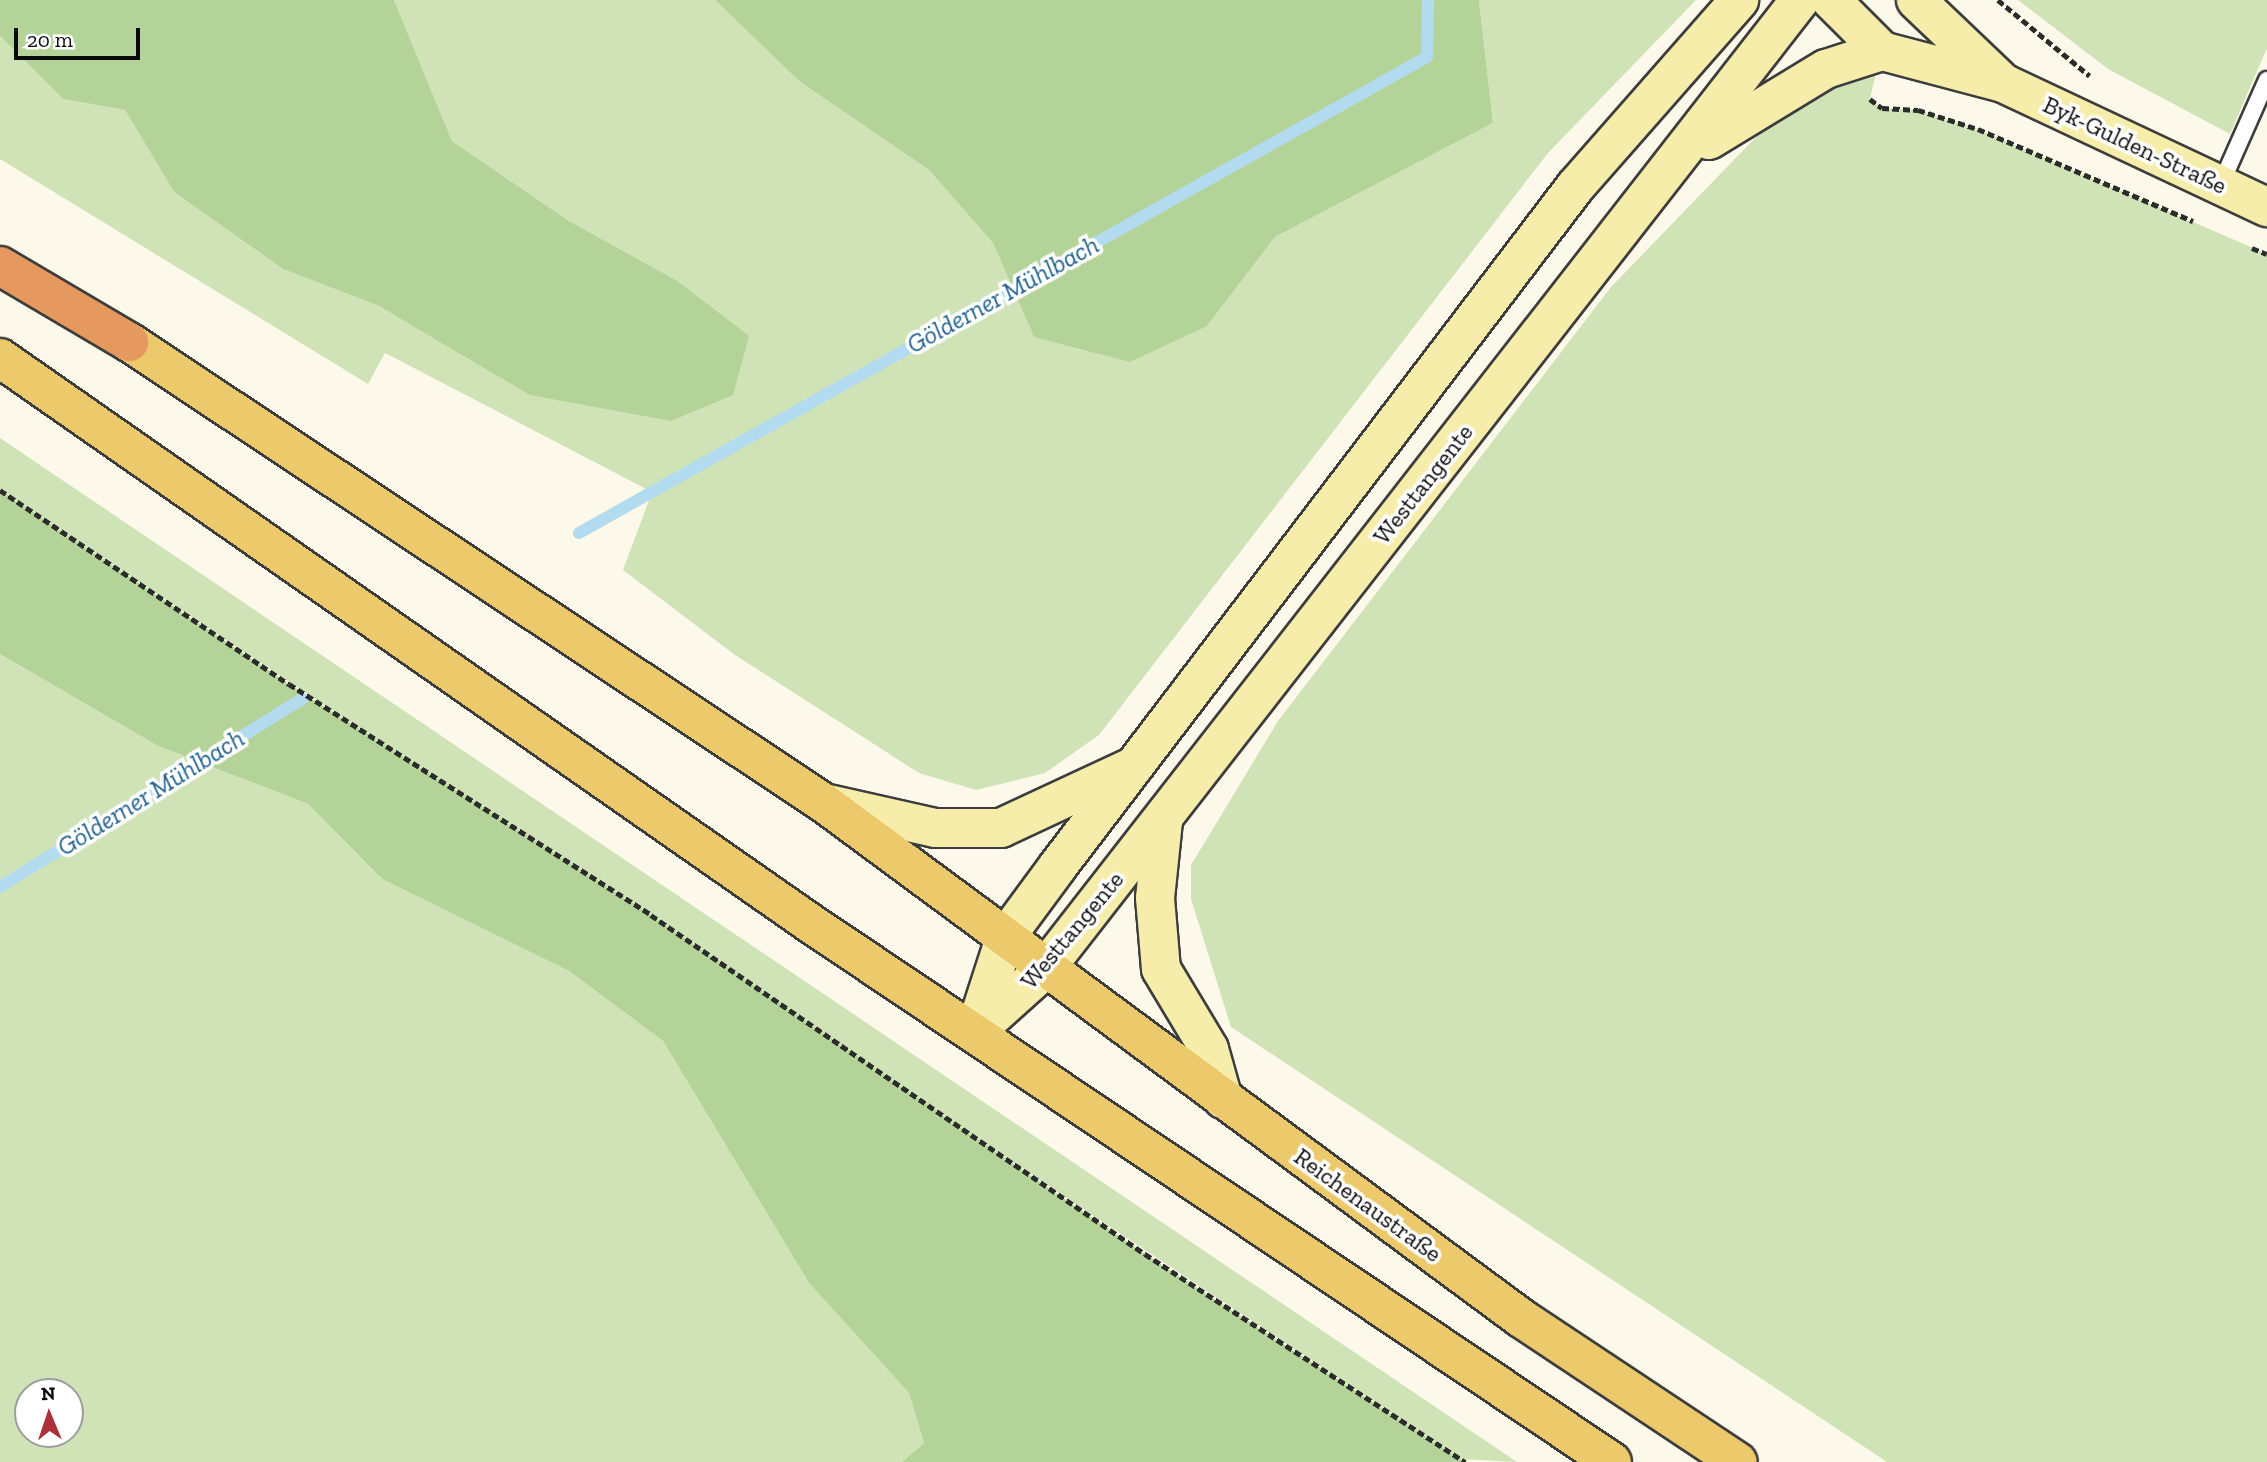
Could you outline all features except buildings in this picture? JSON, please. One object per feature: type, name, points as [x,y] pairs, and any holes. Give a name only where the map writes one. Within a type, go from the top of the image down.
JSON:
[{"type":"highway","points":[[0,266],[129,342]]},
{"type":"main road","name":"Westtangente","points":[[975,1032],[1005,938],[1575,187],[1739,0]]},
{"type":"main road","name":"Westtangente","points":[[975,1032],[1045,969],[1676,164],[1800,0]]},
{"type":"main road","points":[[1676,164],[1756,106],[1826,69],[1882,51],[1831,0]]},
{"type":"main road","name":"Byk-Gulden-Straße","points":[[1916,0],[2003,83]]},
{"type":"main road","name":"Byk-Gulden-Straße","points":[[1882,51],[2003,83],[2267,207]]},
{"type":"main road","name":"Reichenaustraße","points":[[129,342],[824,803],[1045,969],[1521,1318],[1738,1462]]},
{"type":"main road","points":[[0,358],[975,1032],[1612,1462]]},
{"type":"main road","points":[[824,803],[935,828],[1001,828],[1134,766]]},
{"type":"main road","points":[[1163,821],[1154,898],[1161,970],[1209,1049],[1223,1099]]},
{"type":"lane","points":[[2220,187],[2267,80]]},
{"type":"path","points":[[1998,0],[2099,83]]},
{"type":"path","points":[[1882,51],[1870,98],[1882,108],[1918,110],[1978,129],[2206,227]]},
{"type":"path","points":[[2243,244],[2267,254]]},
{"type":"path","points":[[0,489],[289,684],[651,915],[1145,1254],[1465,1462]]},
{"type":"green space","points":[[0,0],[394,0],[452,141],[569,221],[676,280],[749,336],[733,395],[671,421],[530,395],[379,306],[283,269],[174,192],[125,110],[63,99],[0,36]]},
{"type":"green space","points":[[394,0],[715,0],[799,81],[929,170],[993,243],[1034,337],[1207,326],[1275,237],[1493,123],[1479,0],[1696,0],[1548,153],[1099,735],[1045,773],[976,790],[919,773],[735,655],[623,570],[652,492],[385,353],[368,384],[0,159],[0,36],[63,99],[125,110],[174,192],[283,269],[379,306],[454,349],[676,280],[569,221],[452,141]]},
{"type":"green space","points":[[715,0],[1479,0],[1493,123],[1275,237],[1207,326],[1130,362],[1034,337],[993,243],[929,170],[799,81]]},
{"type":"green space","points":[[2018,0],[2267,0],[2267,48],[2230,134],[2108,69]]},
{"type":"green space","points":[[1882,51],[1870,98],[1882,108],[1918,110],[1978,129],[2267,254],[2267,1462],[1887,1462],[1231,1027],[1191,899],[1191,865],[1278,721],[1611,287],[1755,138]]},
{"type":"green space","points":[[0,438],[1517,1462],[1460,1459],[0,490]]},
{"type":"green space","points":[[0,490],[289,684],[651,915],[1145,1254],[1465,1462],[902,1462],[924,1443],[909,1393],[809,1283],[663,1041],[569,971],[382,879],[308,804],[158,746],[0,654]]},
{"type":"green space","points":[[0,654],[158,746],[308,804],[382,879],[569,971],[663,1041],[809,1283],[909,1393],[924,1443],[902,1462],[0,1462]]},
{"type":"waterway","name":"Gölderner Mühlbach","points":[[579,533],[1427,57],[1428,0]]},
{"type":"waterway","name":"Gölderner Mühlbach","points":[[0,887],[302,699]]}]
